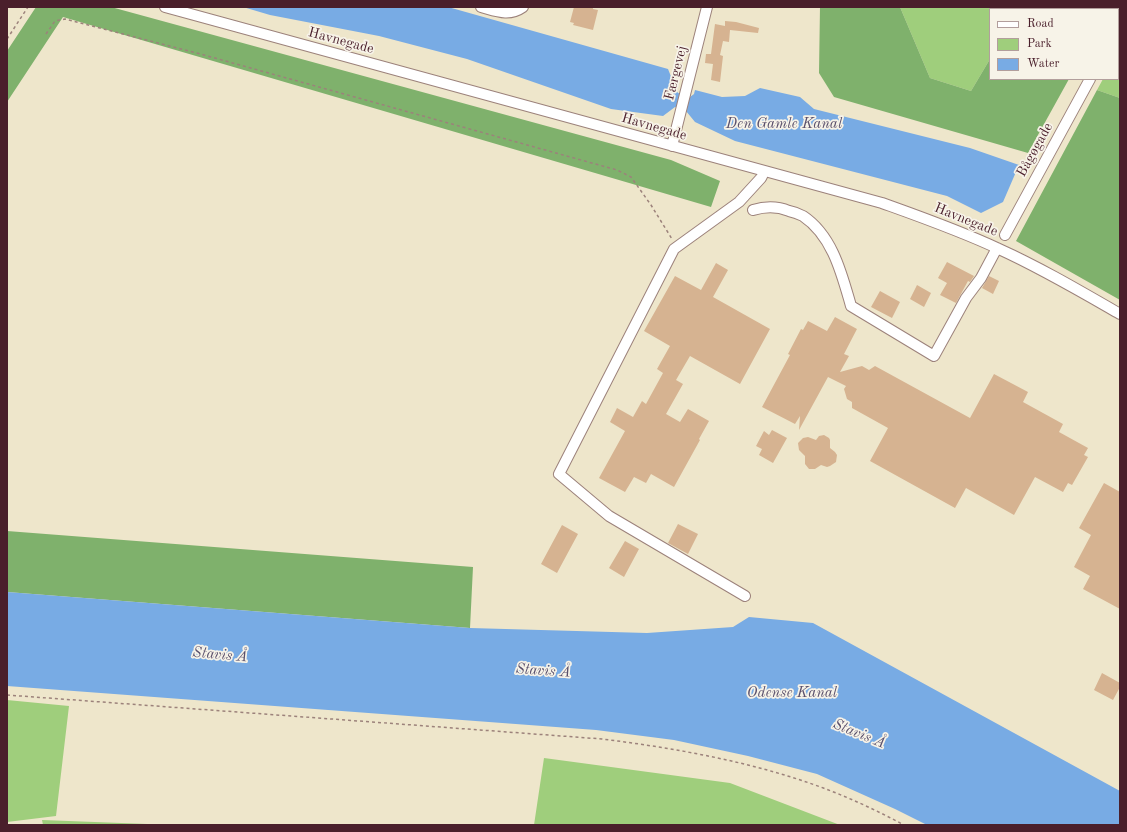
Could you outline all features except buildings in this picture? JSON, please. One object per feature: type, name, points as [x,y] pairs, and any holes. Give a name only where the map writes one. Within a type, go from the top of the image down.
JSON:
[{"type":"street","name":"Havnegade","points":[[165,7],[764,172],[882,203],[940,224],[994,247],[1061,280],[1120,314]]},
{"type":"street","points":[[481,7],[507,13],[519,10],[523,7]]},
{"type":"street","name":"Færgevej","points":[[672,146],[707,7]]},
{"type":"street","name":"Bågøgade","points":[[1005,235],[1089,80]]},
{"type":"street","points":[[745,596],[609,516],[559,474],[674,249],[739,202],[761,178],[764,172]]},
{"type":"street","points":[[754,210],[763,207],[781,208],[803,216],[817,228],[830,246],[840,270],[851,306],[934,356],[966,298],[970,286],[994,247]]},
{"type":"path","points":[[7,39],[28,7]]},
{"type":"path","points":[[46,34],[55,21],[65,20],[204,55],[617,170],[631,177],[678,247]]},
{"type":"path","points":[[7,695],[602,739],[654,746],[731,761],[816,785],[852,800],[904,825]]},
{"type":"green space","points":[[36,7],[111,7],[671,160],[720,181],[711,207],[63,17],[7,102],[7,51]]},
{"type":"green space","points":[[820,7],[900,7],[930,78],[971,91],[989,61],[989,80],[1068,80],[1028,153],[834,97],[819,73]]},
{"type":"green space","points":[[900,7],[1005,7],[989,8],[989,61],[971,91],[930,78]]},
{"type":"green space","points":[[1005,7],[1109,7],[1108,8]]},
{"type":"green space","points":[[1120,48],[1120,98],[1097,90],[1102,80],[1119,80]]},
{"type":"green space","points":[[1097,90],[1120,98],[1120,300],[1016,241]]},
{"type":"green space","points":[[7,531],[473,567],[470,628],[7,592]]},
{"type":"green space","points":[[7,700],[69,706],[56,816],[7,822]]},
{"type":"green space","points":[[544,758],[730,783],[840,825],[534,825]]},
{"type":"green space","points":[[42,820],[174,825],[43,825]]},
{"type":"water","name":"Den Gamle Kanal","points":[[243,7],[448,7],[668,69],[674,87],[678,93],[690,97],[694,94],[695,90],[722,97],[745,96],[760,88],[800,97],[814,109],[970,148],[1019,165],[1003,202],[981,213],[947,196],[735,141],[695,122],[686,111],[675,107],[663,116],[611,109],[467,59],[379,36],[270,15]]},
{"type":"water","name":"Odense Kanal","points":[[7,592],[470,628],[647,633],[733,627],[749,617],[813,623],[1120,791],[1120,825],[927,825],[817,774],[748,756],[674,740],[596,730],[7,686]]},
{"type":"water label","name":"Stavis Å","points":[[220,655]]},
{"type":"water label","name":"Stavis Å","points":[[543,671]]},
{"type":"water label","name":"Stavis Å","points":[[859,734]]}]
